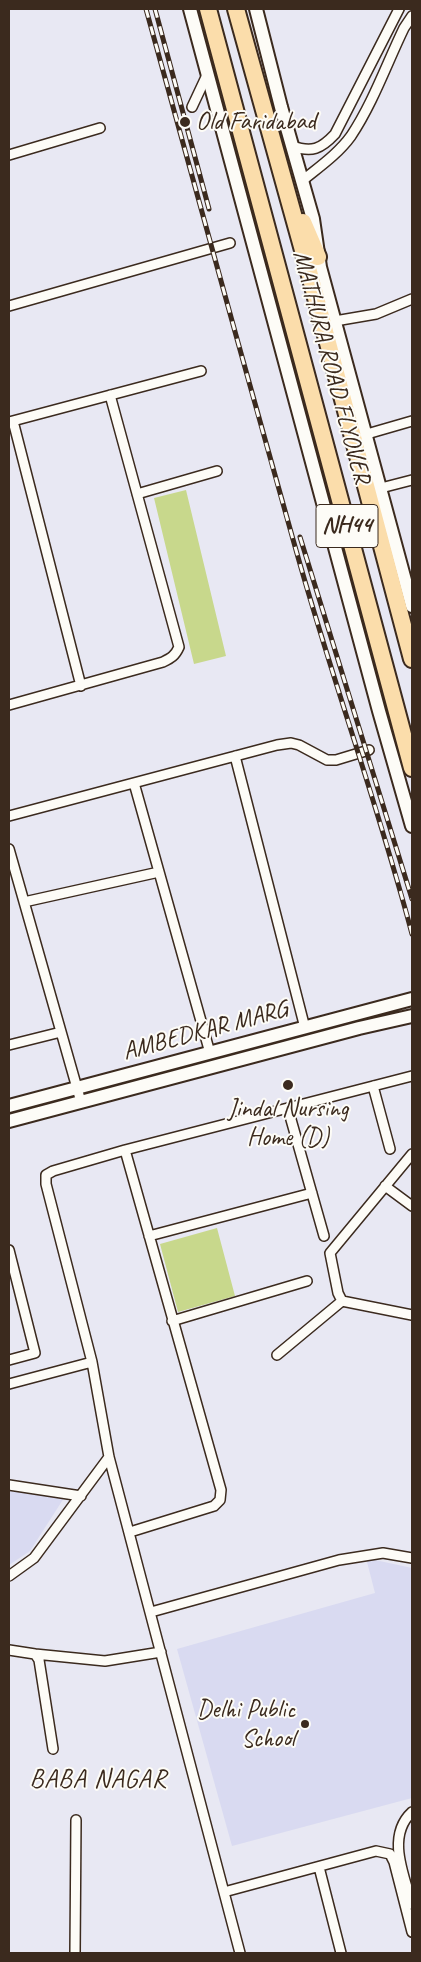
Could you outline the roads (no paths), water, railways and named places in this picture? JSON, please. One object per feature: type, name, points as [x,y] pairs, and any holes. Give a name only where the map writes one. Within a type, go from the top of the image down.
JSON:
[{"type":"highway","name":"MATHURA ROAD FLYOVER","points":[[208,9],[412,768]]},
{"type":"highway","name":"NH44","points":[[236,9],[279,167]]},
{"type":"highway","name":"MATHURA ROAD FLYOVER","points":[[279,167],[412,659]]},
{"type":"highway","points":[[279,167],[318,257]]},
{"type":"main road","points":[[190,9],[376,702],[412,826]]},
{"type":"main road","points":[[256,9],[313,219],[318,257],[412,606]]},
{"type":"main road","name":"AMBEDKAR MARG","points":[[9,1106],[412,999]]},
{"type":"main road","name":"AMBEDKAR MARG","points":[[9,1121],[359,1028],[412,1016]]},
{"type":"street","points":[[292,146],[304,150],[313,150],[327,143],[336,134],[399,9]]},
{"type":"street","points":[[302,181],[330,159],[350,137],[367,107],[404,28],[412,16]]},
{"type":"street","points":[[192,107],[208,75]]},
{"type":"street","points":[[9,155],[100,128]]},
{"type":"street","points":[[9,306],[230,244]]},
{"type":"street","points":[[335,321],[376,314],[412,299]]},
{"type":"street","points":[[81,686],[11,422],[201,371]]},
{"type":"street","points":[[9,705],[163,662],[176,654],[179,647],[110,395]]},
{"type":"street","points":[[367,434],[412,421]]},
{"type":"street","points":[[137,494],[216,471]]},
{"type":"street","points":[[381,488],[412,480]]},
{"type":"street","points":[[9,816],[291,743],[299,745],[327,760],[336,760],[369,750]]},
{"type":"street","points":[[235,756],[305,1028]]},
{"type":"street","points":[[134,783],[210,1052]]},
{"type":"street","points":[[9,849],[81,1102]]},
{"type":"street","points":[[24,902],[159,872]]},
{"type":"street","points":[[9,1044],[61,1032]]},
{"type":"street","points":[[240,1953],[110,1457],[92,1362],[46,1184],[46,1175],[53,1171],[125,1150],[412,1076]]},
{"type":"street","points":[[373,1086],[390,1149]]},
{"type":"street","points":[[288,1109],[324,1236]]},
{"type":"street","points":[[125,1150],[221,1490],[220,1500],[214,1506],[130,1532]]},
{"type":"street","points":[[342,1301],[338,1293],[330,1253],[412,1154]]},
{"type":"street","points":[[385,1186],[412,1206]]},
{"type":"street","points":[[149,1236],[312,1194]]},
{"type":"street","points":[[9,1250],[35,1353],[9,1360]]},
{"type":"street","points":[[172,1321],[307,1281]]},
{"type":"street","points":[[342,1301],[412,1315]]},
{"type":"street","points":[[277,1356],[342,1301]]},
{"type":"street","points":[[9,1384],[92,1362]]},
{"type":"street","points":[[9,1576],[34,1558],[110,1457]]},
{"type":"street","points":[[9,1485],[81,1496]]},
{"type":"street","points":[[151,1612],[339,1560],[383,1553],[412,1558]]},
{"type":"street","points":[[9,1650],[105,1661],[161,1652]]},
{"type":"street","points":[[35,1654],[40,1660],[53,1749]]},
{"type":"street","points":[[412,1812],[398,1834],[399,1855],[412,1904]]},
{"type":"street","points":[[75,1953],[76,1820]]},
{"type":"street","points":[[224,1892],[376,1851],[390,1854],[394,1862],[412,1932]]},
{"type":"street","points":[[319,1867],[341,1953]]},
{"type":"railway","points":[[146,9],[296,550],[385,838],[412,934]]},
{"type":"railway","points":[[155,9],[209,209]]},
{"type":"railway","points":[[300,537],[412,899]]},
{"type":"place","name":"Old Faridabad","points":[[185,122]]},
{"type":"place","name":"Jindal Nursing Home (D)","points":[[288,1085]]},
{"type":"place","name":"Delhi Public School","points":[[305,1724]]},
{"type":"district","name":"BABA NAGAR","points":[[98,1780]]}]
